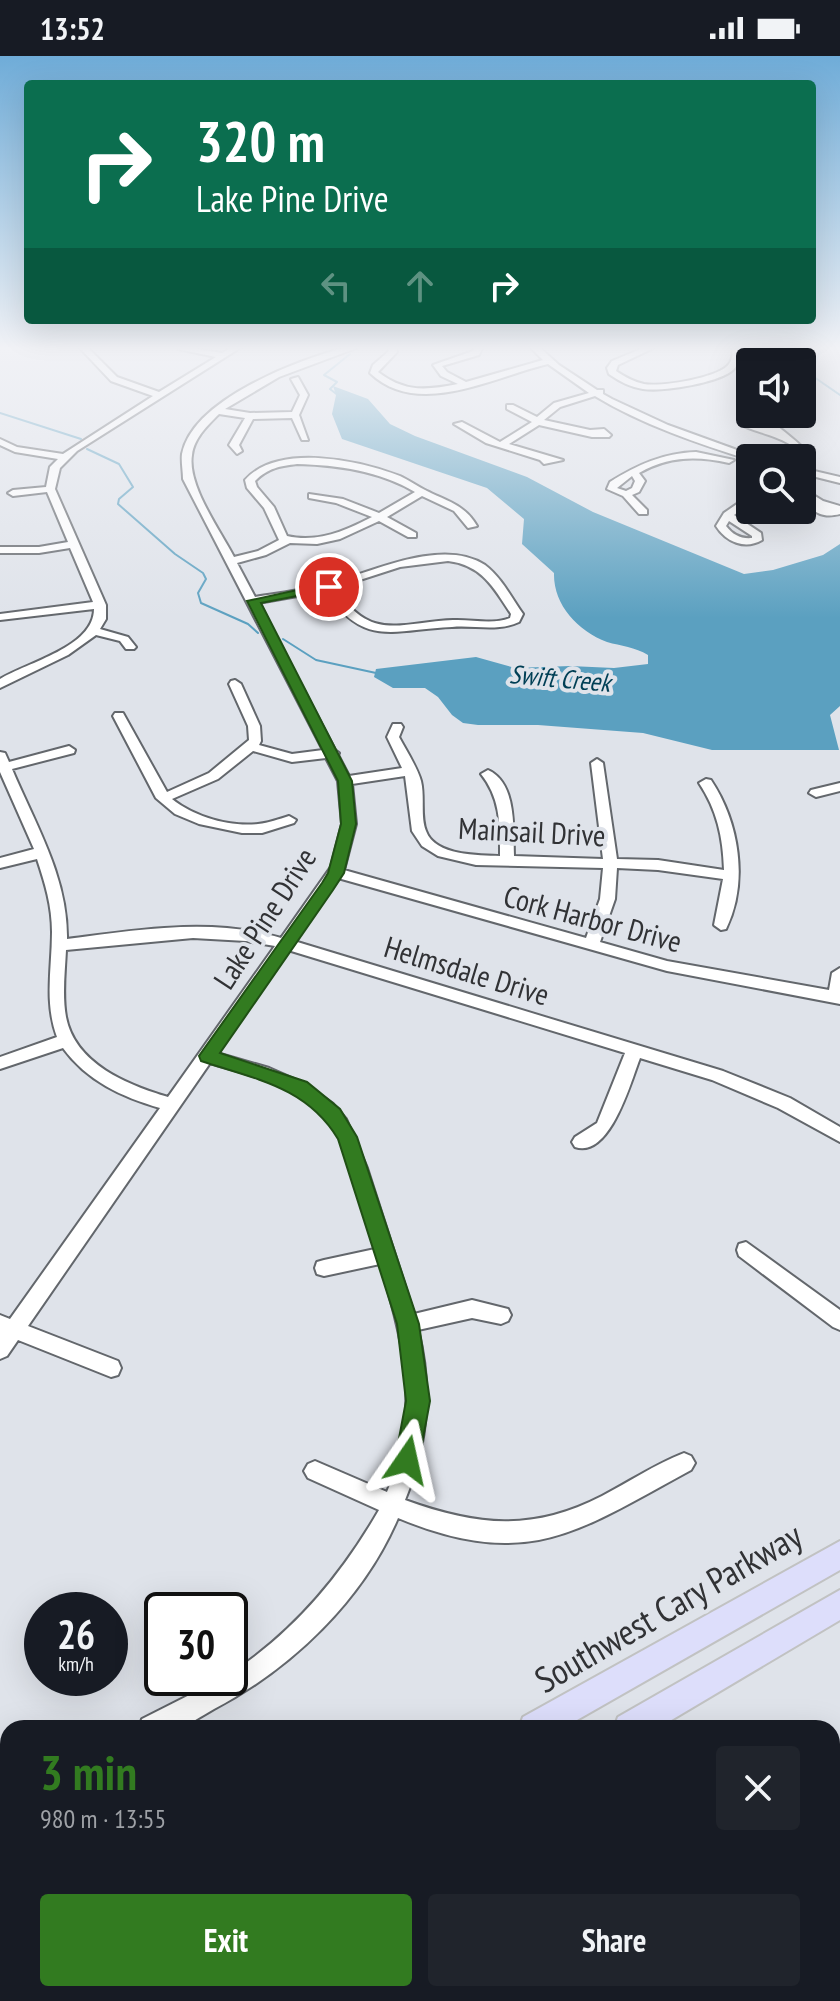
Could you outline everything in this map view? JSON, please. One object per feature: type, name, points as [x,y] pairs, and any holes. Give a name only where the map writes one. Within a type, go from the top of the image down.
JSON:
[{"type":"main road","name":"Southwest Cary Parkway","points":[[548,1720],[840,1555]]},
{"type":"main road","points":[[643,1720],[840,1604]]},
{"type":"street","points":[[0,684],[69,649],[96,631],[102,617],[100,605],[50,489],[52,472],[64,457],[95,437]]},
{"type":"street","name":"Lake Pine Drive","points":[[0,1350],[7,1327],[208,1056],[336,873],[349,824],[345,781],[333,753],[185,467],[186,449],[193,437]]},
{"type":"street","points":[[237,451],[234,445],[239,437]]},
{"type":"street","points":[[485,437],[544,458]]},
{"type":"street","points":[[501,445],[515,437]]},
{"type":"street","points":[[692,437],[736,452]]},
{"type":"street","points":[[0,442],[15,449],[64,457]]},
{"type":"street","points":[[633,471],[640,485],[633,493],[616,492],[611,485],[633,471],[659,458],[691,454],[736,462]]},
{"type":"street","points":[[285,539],[269,507],[250,484],[252,476],[269,467],[308,461],[342,464],[397,479],[459,508],[472,526]]},
{"type":"street","points":[[816,474],[840,480]]},
{"type":"street","points":[[13,493],[50,489]]},
{"type":"street","points":[[231,558],[262,553],[285,539],[317,541],[381,517],[423,492]]},
{"type":"street","points":[[626,494],[643,512]]},
{"type":"street","points":[[312,496],[340,499],[412,535]]},
{"type":"street","points":[[816,501],[821,504]]},
{"type":"street","points":[[728,515],[736,509]]},
{"type":"street","points":[[0,550],[39,550],[74,544]]},
{"type":"street","points":[[253,601],[329,587],[398,564],[464,559],[485,567],[517,616],[512,622],[502,625],[453,623],[376,627],[348,614],[329,587]]},
{"type":"street","points":[[0,617],[100,605]]},
{"type":"street","points":[[96,631],[124,639],[130,647]]},
{"type":"street","points":[[163,798],[199,786],[255,741],[256,731],[235,684]]},
{"type":"street","points":[[119,716],[163,798],[181,813],[242,829],[263,828],[289,820]]},
{"type":"street","name":"Mainsail Drive","points":[[397,727],[393,737],[411,771],[419,831],[427,843],[452,857],[612,862],[729,875]]},
{"type":"street","points":[[250,746],[292,758],[333,753]]},
{"type":"street","points":[[69,750],[1,764],[54,892],[61,945],[56,996],[64,1041],[87,1066],[108,1082],[172,1105]]},
{"type":"street","points":[[591,945],[610,898],[612,862],[597,763]]},
{"type":"street","points":[[345,781],[411,771]]},
{"type":"street","points":[[488,774],[500,785],[504,798],[507,861]]},
{"type":"street","points":[[706,783],[720,805],[730,850],[726,911],[721,925]]},
{"type":"street","points":[[816,793],[840,787]]},
{"type":"street","points":[[0,863],[40,852]]},
{"type":"street","name":"Cork Harbor Drive","points":[[336,873],[686,971],[838,997]]},
{"type":"street","name":"Helmsdale Drive","points":[[61,945],[201,931],[240,933],[286,944],[741,1083],[840,1135]]},
{"type":"street","points":[[838,997],[840,973]]},
{"type":"street","points":[[0,1063],[64,1041]]},
{"type":"street","points":[[581,1142],[604,1127],[635,1050]]},
{"type":"street","points":[[166,1720],[250,1674],[293,1641],[359,1567],[394,1504],[407,1460],[418,1401],[408,1324],[347,1137],[333,1114],[301,1087],[208,1056]]},
{"type":"street","points":[[746,1250],[840,1321]]},
{"type":"street","points":[[324,1268],[386,1255]]},
{"type":"street","points":[[408,1324],[472,1309],[501,1315]]},
{"type":"street","points":[[7,1327],[111,1368]]},
{"type":"street","points":[[315,1471],[446,1525],[476,1533],[522,1533],[564,1524],[684,1463]]},
{"type":"water","points":[[341,437],[417,437],[527,477],[593,512],[744,574],[773,570],[823,555],[840,544],[840,706],[830,715],[839,750],[712,750],[643,733],[463,723],[425,688],[393,688],[374,677],[376,669],[476,657],[515,668],[614,668],[648,664],[648,655],[607,642],[577,624],[562,606],[554,573],[522,544],[524,519],[487,488]]},
{"type":"waterway","name":"Swift Creek","points":[[74,437],[81,439]]},
{"type":"waterway","name":"Swift Creek","points":[[87,449],[119,464],[133,487],[119,499],[118,504],[175,554],[203,573],[206,579],[198,593],[201,603],[248,624],[258,633]]},
{"type":"waterway","name":"Swift Creek","points":[[283,639],[316,660],[376,673]]},
{"type":"route","points":[[329,587],[253,601],[337,760],[345,781],[349,824],[344,846],[336,873],[328,886],[208,1056],[301,1087],[333,1114],[347,1137],[408,1324],[418,1401],[407,1460]]}]
